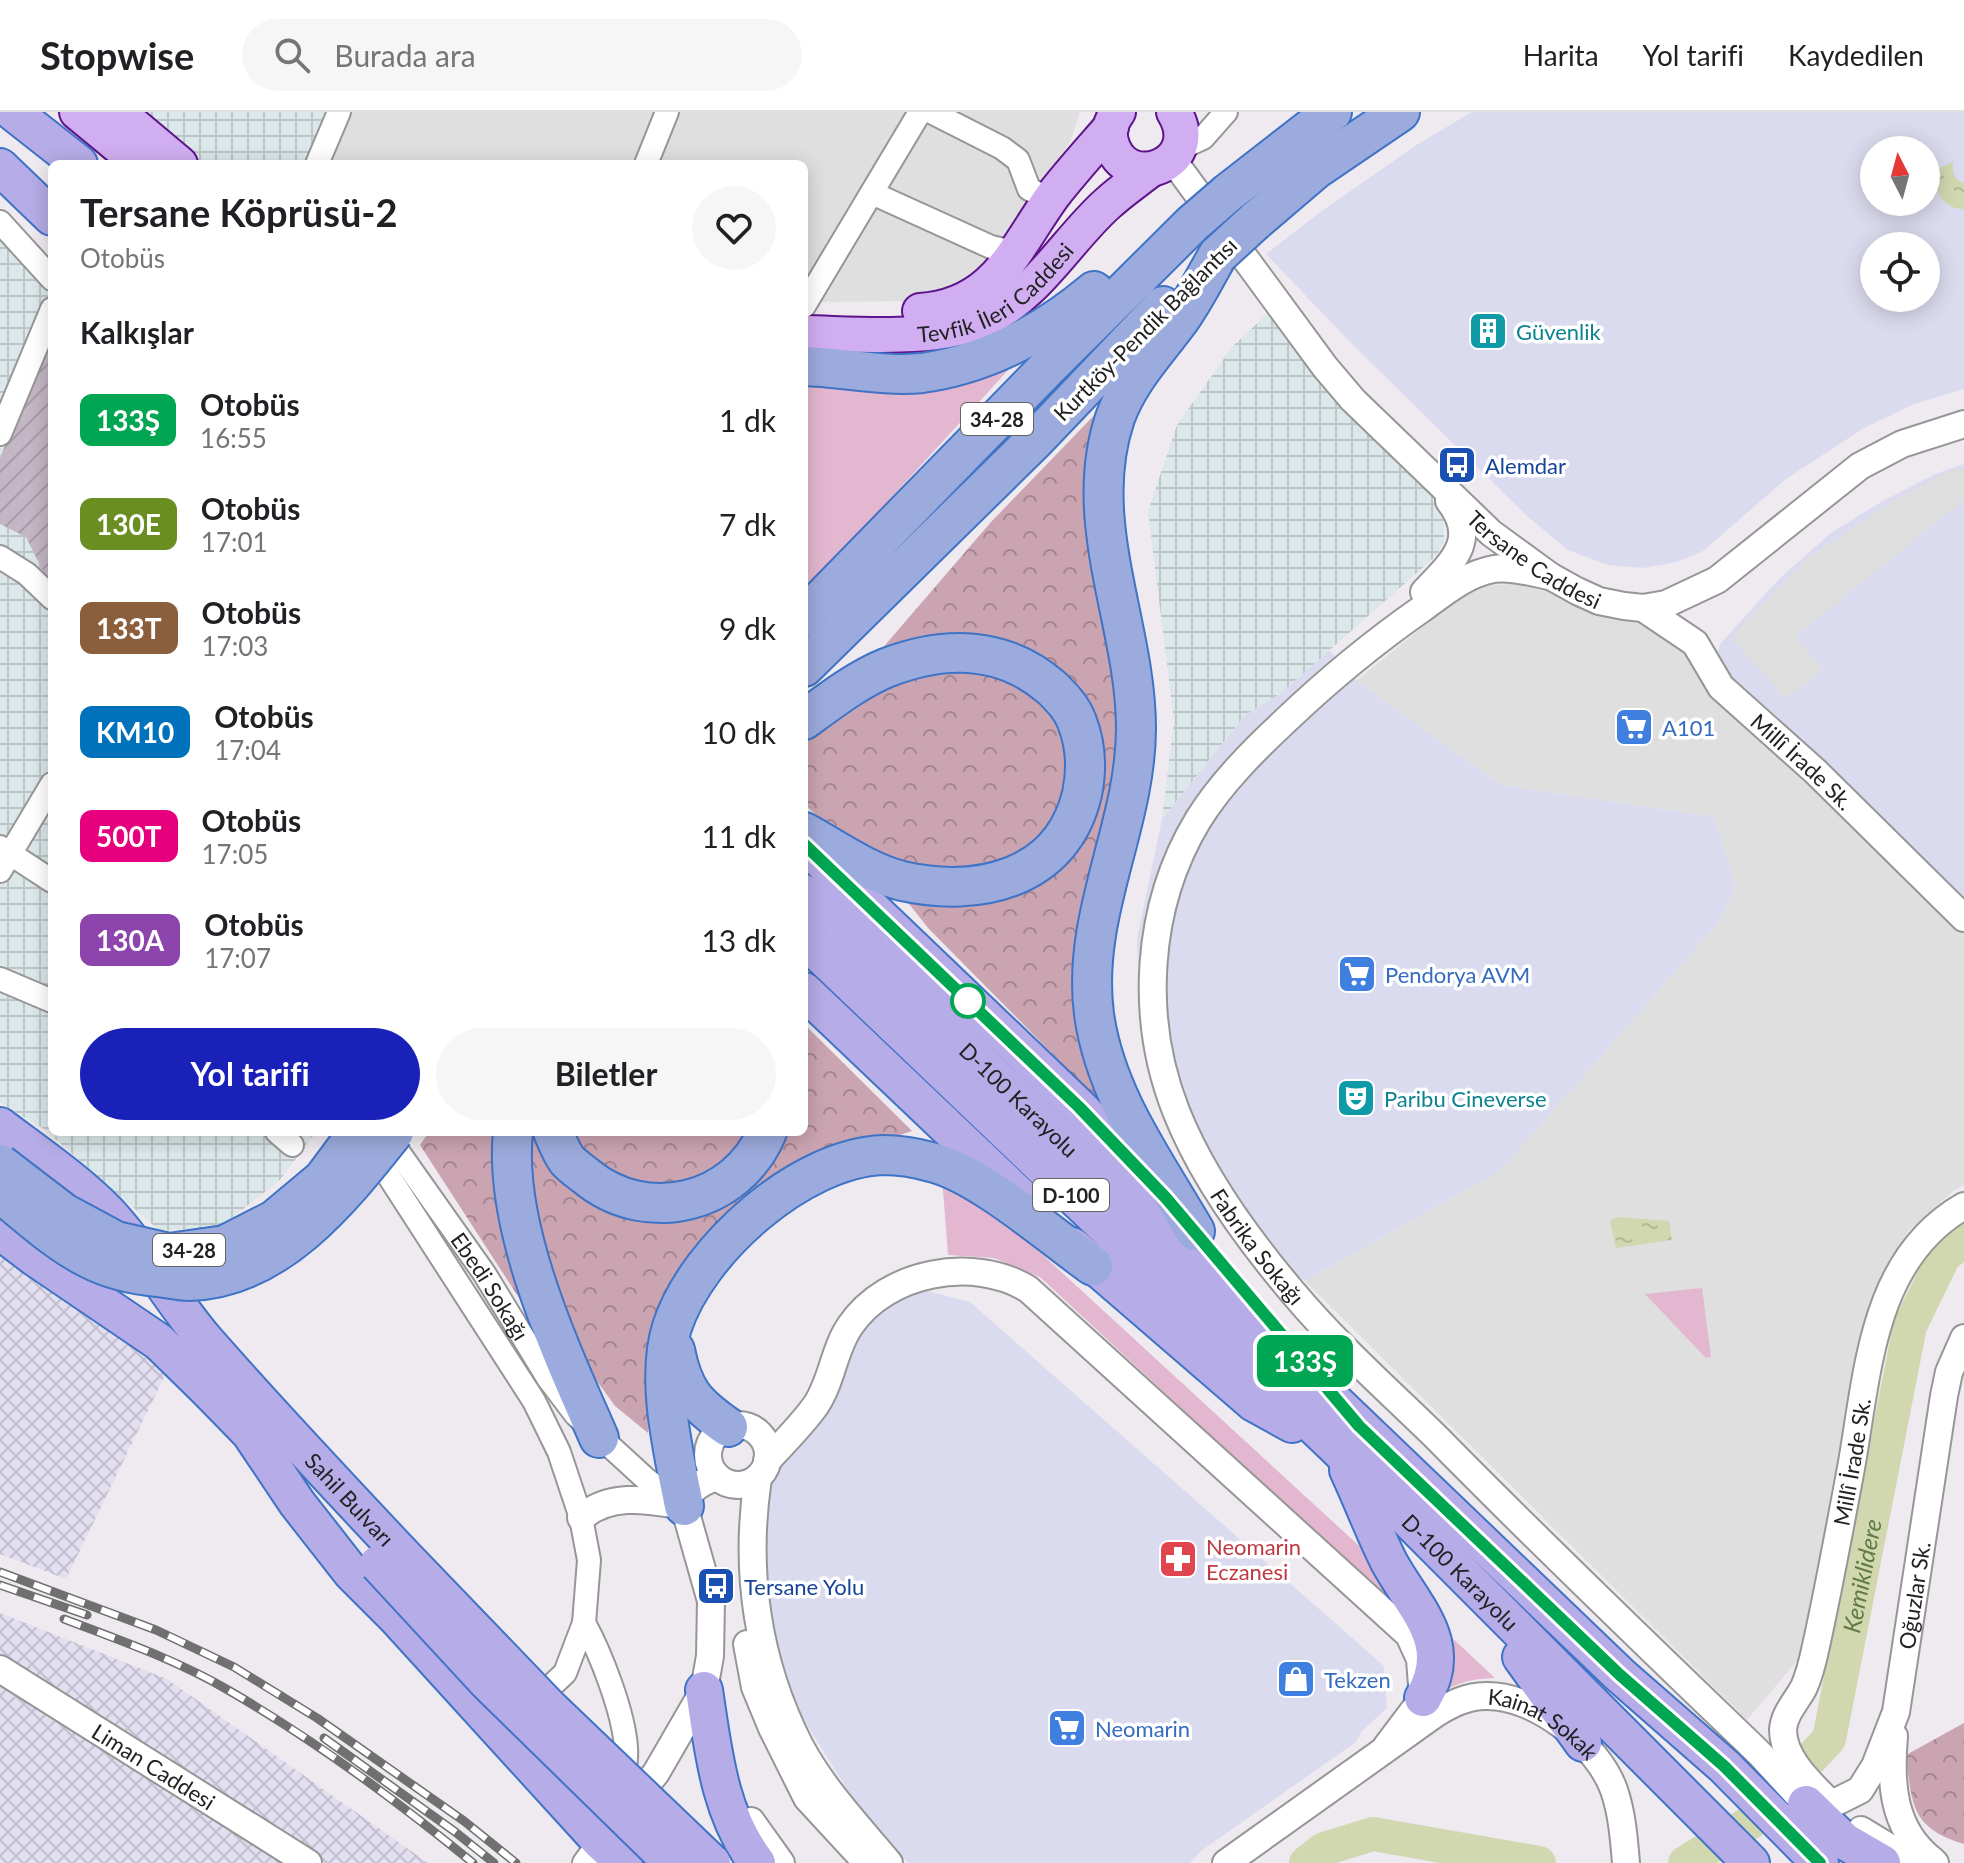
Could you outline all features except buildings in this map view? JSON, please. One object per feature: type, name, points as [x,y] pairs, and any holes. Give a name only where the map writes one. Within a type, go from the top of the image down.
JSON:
[{"type":"highway","points":[[13,112],[74,160]]},
{"type":"highway","name":"Kurtköy-Pendik Bağlantısı","points":[[808,613],[1192,224],[1332,112]]},
{"type":"highway","name":"Kurtköy-Pendik Bağlantısı","points":[[808,663],[1035,440],[1157,311],[1316,169],[1400,112]]},
{"type":"highway","points":[[0,113],[48,160]]},
{"type":"highway","points":[[0,167],[48,213]]},
{"type":"highway","points":[[0,189],[48,226]]},
{"type":"highway","points":[[808,366],[921,373],[1001,351],[1060,320],[1126,265],[1192,224]]},
{"type":"highway","points":[[1218,255],[1179,321],[1139,370],[1115,418],[1105,463],[1104,506],[1109,559],[1135,685],[1136,732],[1131,788],[1105,883],[1091,963],[1094,1013],[1104,1065],[1123,1108],[1195,1231],[1349,1438],[1390,1564],[1413,1598],[1431,1636],[1436,1658],[1423,1698]]},
{"type":"highway","points":[[808,704],[1035,440]]},
{"type":"highway","points":[[808,717],[840,694],[886,668],[939,654],[985,655],[1033,671],[1064,699],[1076,719],[1083,741],[1086,776],[1076,816],[1055,849],[1028,869],[990,884],[945,887],[903,881],[880,874],[808,834]]},
{"type":"highway","points":[[808,848],[1079,1107],[1195,1231]]},
{"type":"highway","name":"D-100 Karayolu","points":[[808,897],[1349,1438],[1454,1565],[1751,1863]]},
{"type":"highway","name":"D-100 Karayolu","points":[[808,943],[1349,1438],[1620,1675],[1744,1754],[1814,1858]]},
{"type":"highway","points":[[808,995],[1093,1266],[1254,1403],[1349,1438]]},
{"type":"highway","name":"Sahil Bulvarı","points":[[0,1126],[65,1175],[108,1213],[146,1258],[192,1325],[388,1557],[488,1683],[672,1863]]},
{"type":"highway","name":"34-28","points":[[0,1164],[64,1213],[116,1241],[169,1253],[225,1245],[274,1220],[323,1179],[355,1136]]},
{"type":"highway","name":"34-28","points":[[0,1193],[89,1259],[137,1275],[190,1281],[236,1272],[299,1237],[340,1198],[391,1136]]},
{"type":"highway","points":[[513,1136],[513,1198],[526,1247],[570,1372],[599,1438]]},
{"type":"highway","points":[[555,1136],[567,1160],[596,1184],[621,1198],[648,1203],[677,1202],[706,1195],[728,1183],[753,1158],[765,1136]]},
{"type":"highway","points":[[684,1506],[673,1450],[667,1393],[666,1361],[672,1328],[703,1266],[751,1217],[779,1195],[818,1174],[883,1155],[932,1162],[964,1176],[1093,1266]]},
{"type":"highway","points":[[34,1257],[67,1257],[80,1235],[81,1214],[77,1196],[65,1175]]},
{"type":"highway","points":[[0,1231],[159,1342],[250,1433],[297,1503],[351,1572],[395,1616],[604,1850]]},
{"type":"highway","points":[[672,1328],[675,1354],[684,1382],[701,1408],[741,1428]]},
{"type":"highway","name":"Sahil Bulvarı","points":[[250,1433],[388,1557],[712,1863]]},
{"type":"highway","points":[[1454,1565],[1583,1743]]},
{"type":"highway","points":[[704,1690],[715,1759],[729,1811],[737,1832],[757,1863]]},
{"type":"highway","points":[[1818,1804],[1844,1841],[1882,1863]]},
{"type":"main road","points":[[77,112],[118,123],[174,160]]},
{"type":"main road","points":[[1114,119],[1112,147],[1118,157],[1138,169],[1167,159],[1182,137],[1181,125],[1174,112]]},
{"type":"main road","name":"Tevfik İleri Caddesi","points":[[808,312],[879,313],[944,309],[967,300],[1017,253],[1054,194],[1114,119]]},
{"type":"main road","points":[[118,123],[138,160]]},
{"type":"main road","name":"Tevfik İleri Caddesi","points":[[808,333],[917,333],[964,327],[987,318],[1008,306],[1041,275],[1106,205],[1167,159]]},
{"type":"street","points":[[319,160],[339,112]]},
{"type":"street","points":[[648,160],[667,112]]},
{"type":"street","points":[[808,299],[920,112]]},
{"type":"street","points":[[931,112],[1002,148],[1018,160],[1029,189],[1039,194],[1054,194]]},
{"type":"street","points":[[1167,159],[1203,138],[1226,112]]},
{"type":"street","name":"Tersane Caddesi","points":[[1167,159],[1353,400],[1491,533],[1550,576],[1599,601],[1643,608],[1679,599],[1717,580],[1860,466],[1902,444],[1964,424]]},
{"type":"street","points":[[872,193],[991,247],[1017,253]]},
{"type":"street","points":[[0,222],[48,275]]},
{"type":"street","points":[[0,434],[48,319]]},
{"type":"street","name":"Fabrika Sokağı","points":[[1417,460],[1460,517],[1461,546],[1450,566],[1377,640],[1290,716],[1242,764],[1220,789],[1186,841],[1166,888],[1155,962],[1154,1013],[1168,1088],[1187,1137],[1206,1171],[1297,1298],[1744,1754],[1818,1804]]},
{"type":"street","points":[[0,557],[27,574],[48,594]]},
{"type":"street","name":"Fabrika Sokağı","points":[[1377,640],[1472,576],[1505,568],[1550,576]]},
{"type":"street","name":"Millî İrade Sk.","points":[[1643,608],[1695,643],[1721,687],[1866,819],[1964,918]]},
{"type":"street","points":[[48,790],[4,857],[48,879]]},
{"type":"street","points":[[0,979],[48,999]]},
{"type":"street","points":[[361,1136],[407,1202],[526,1389],[559,1452],[581,1518],[589,1560],[584,1623],[565,1673],[532,1704],[519,1737],[520,1754]]},
{"type":"street","name":"Ebedi Sokağı","points":[[387,1136],[484,1273],[554,1386],[576,1415],[647,1480],[684,1506]]},
{"type":"street","name":"Millî İrade Sk.","points":[[1784,1736],[1786,1717],[1812,1666],[1878,1320],[1892,1286],[1912,1251],[1939,1222],[1964,1206]]},
{"type":"street","points":[[604,1850],[656,1773],[704,1690],[710,1656],[711,1601],[684,1506],[688,1493],[698,1485],[746,1475],[806,1416],[821,1394],[848,1329],[865,1310],[885,1294],[908,1283],[954,1271],[991,1273],[1028,1289],[1402,1628],[1413,1642],[1420,1659],[1423,1698],[1386,1747],[1226,1863]]},
{"type":"street","name":"Oğuzlar Sk.","points":[[1818,1804],[1845,1800],[1866,1784],[1896,1712],[1944,1396],[1949,1372],[1964,1338]]},
{"type":"street","points":[[746,1475],[712,1470],[708,1453],[714,1437],[741,1428],[806,1416]]},
{"type":"street","points":[[741,1428],[765,1443],[746,1475],[737,1558],[748,1655],[755,1687],[807,1798],[848,1852],[867,1863]]},
{"type":"street","points":[[746,1475],[759,1630],[780,1700],[801,1747],[817,1772],[889,1863]]},
{"type":"street","points":[[581,1518],[591,1509],[612,1501],[651,1500],[684,1506]]},
{"type":"street","points":[[584,1623],[603,1666],[625,1737],[624,1777],[604,1850]]},
{"type":"street","name":"Liman Caddesi","points":[[0,1669],[308,1863]]},
{"type":"street","points":[[704,1690],[734,1787],[760,1837],[781,1863]]},
{"type":"street","name":"Kainat Sokak","points":[[1386,1747],[1445,1708],[1468,1698],[1487,1696],[1508,1699],[1547,1716],[1583,1743],[1606,1772],[1622,1821],[1626,1863]]},
{"type":"street","points":[[1896,1712],[1893,1770],[1897,1808],[1911,1839],[1936,1863]]},
{"type":"street","points":[[1744,1754],[1755,1745],[1769,1744],[1784,1736],[1818,1804],[1878,1841],[1936,1863]]},
{"type":"shaded area","points":[[141,112],[340,112],[319,160],[196,160]]},
{"type":"shaded area","points":[[340,112],[1080,112],[1070,142],[989,268],[926,301],[808,302],[808,160],[319,160]]},
{"type":"shaded area","points":[[1472,112],[1964,112],[1964,389],[1914,404],[1864,428],[1786,479],[1703,551],[1677,562],[1643,568],[1608,565],[1568,550],[1527,516],[1348,340],[1266,254],[1415,146]]},
{"type":"shaded area","points":[[0,228],[48,265],[48,1133],[0,1103]]},
{"type":"shaded area","points":[[1269,312],[1443,505],[1444,541],[1437,555],[1281,693],[1245,715],[1162,819],[1174,721],[1148,511],[1177,425],[1232,347]]},
{"type":"shaded area","points":[[48,338],[46,577],[26,537],[0,524],[0,458]]},
{"type":"shaded area","points":[[1011,359],[1011,367],[808,589],[808,383]]},
{"type":"shaded area","points":[[1964,464],[1964,902],[1723,675],[1717,652],[1721,643],[1779,579],[1832,532],[1935,474]]},
{"type":"shaded area","points":[[1964,467],[1964,500],[1796,636],[1822,669],[1786,699],[1731,638],[1804,561],[1895,500],[1945,473]]},
{"type":"shaded area","points":[[1535,582],[1634,622],[1692,651],[1964,934],[1964,1185],[1908,1231],[1875,1290],[1853,1386],[1813,1610],[1802,1655],[1747,1720],[1305,1281],[1501,1170],[1718,923],[1736,888],[1714,817],[1501,785],[1356,681],[1472,587]]},
{"type":"shaded area","points":[[1329,650],[1357,681],[1501,785],[1714,817],[1736,888],[1718,923],[1501,1170],[1305,1281],[1234,1232],[1162,1106],[1141,1032],[1137,939],[1162,819],[1245,715],[1281,693]]},
{"type":"shaded area","points":[[52,1136],[313,1136],[279,1181],[220,1227],[160,1231]]},
{"type":"shaded area","points":[[942,1177],[982,1199],[1393,1577],[1421,1631],[1040,1277],[994,1258],[948,1255]]},
{"type":"shaded area","points":[[0,1244],[168,1369],[66,1579],[0,1554]]},
{"type":"shaded area","points":[[1702,1288],[1711,1357],[1706,1358],[1645,1294]]},
{"type":"shaded area","points":[[923,1290],[970,1302],[1384,1666],[1387,1708],[1361,1732],[1356,1742],[1201,1851],[1190,1863],[908,1863],[863,1814],[800,1714],[775,1640],[762,1572],[763,1515],[776,1474],[828,1402],[855,1332],[890,1299]]},
{"type":"shaded area","points":[[0,1613],[167,1679],[428,1863],[0,1863]]},
{"type":"shaded area","points":[[1433,1620],[1495,1678],[1456,1685],[1421,1706]]},
{"type":"green space","points":[[1106,403],[1122,690],[1105,1107],[929,929],[897,889],[1064,853],[1073,691],[880,651],[991,522]]},
{"type":"green space","points":[[962,660],[1033,684],[1075,748],[1054,835],[985,875],[888,866],[830,827],[808,808],[808,739],[834,715],[881,682]]},
{"type":"green space","points":[[808,1028],[912,1131],[875,1143],[671,1295],[647,1351],[648,1433],[615,1406],[591,1373],[542,1261],[524,1136],[546,1136],[656,1217],[776,1136],[808,1136]]},
{"type":"green space","points":[[426,1136],[499,1136],[536,1324],[420,1145]]},
{"type":"green space","points":[[568,1136],[757,1136],[734,1164],[672,1192],[608,1180]]},
{"type":"green space","points":[[1964,1723],[1964,1844],[1933,1830],[1917,1812],[1906,1755]]},
{"type":"water","points":[[1953,162],[1954,175],[1964,183],[1964,209],[1952,207],[1940,194],[1940,168]]},
{"type":"water","points":[[1617,1217],[1669,1221],[1672,1240],[1616,1248],[1610,1221]]},
{"type":"waterway","name":"Kemiklidere","points":[[1685,1863],[1751,1822],[1829,1739],[1910,1326],[1944,1256],[1964,1241]]},
{"type":"waterway","name":"Kemiklidere","points":[[1306,1863],[1324,1849],[1373,1834],[1539,1863]]},
{"type":"railway","points":[[0,1572],[156,1630],[234,1667],[317,1718],[464,1821],[516,1863]]},
{"type":"railway","points":[[0,1585],[87,1615]]},
{"type":"railway","points":[[64,1619],[189,1669],[260,1709],[354,1771],[473,1863]]},
{"type":"railway","points":[[324,1738],[494,1863]]},
{"type":"bus line","name":"133Ş","points":[[808,848],[1079,1107],[1166,1198],[1359,1426],[1620,1675],[1724,1766],[1820,1863]]},
{"type":"place","name":"Güvenlik","points":[[1488,331]]},
{"type":"place","name":"Alemdar","points":[[1457,465]]},
{"type":"place","name":"A101","points":[[1634,727]]},
{"type":"place","name":"Pendorya AVM","points":[[1357,974]]},
{"type":"place","name":"Paribu Cineverse","points":[[1356,1098]]},
{"type":"place","name":"Neomarin Eczanesi","points":[[1178,1559]]},
{"type":"place","name":"Tersane Yolu","points":[[716,1586]]},
{"type":"place","name":"Tekzen","points":[[1296,1679]]},
{"type":"place","name":"Neomarin","points":[[1067,1728]]}]
